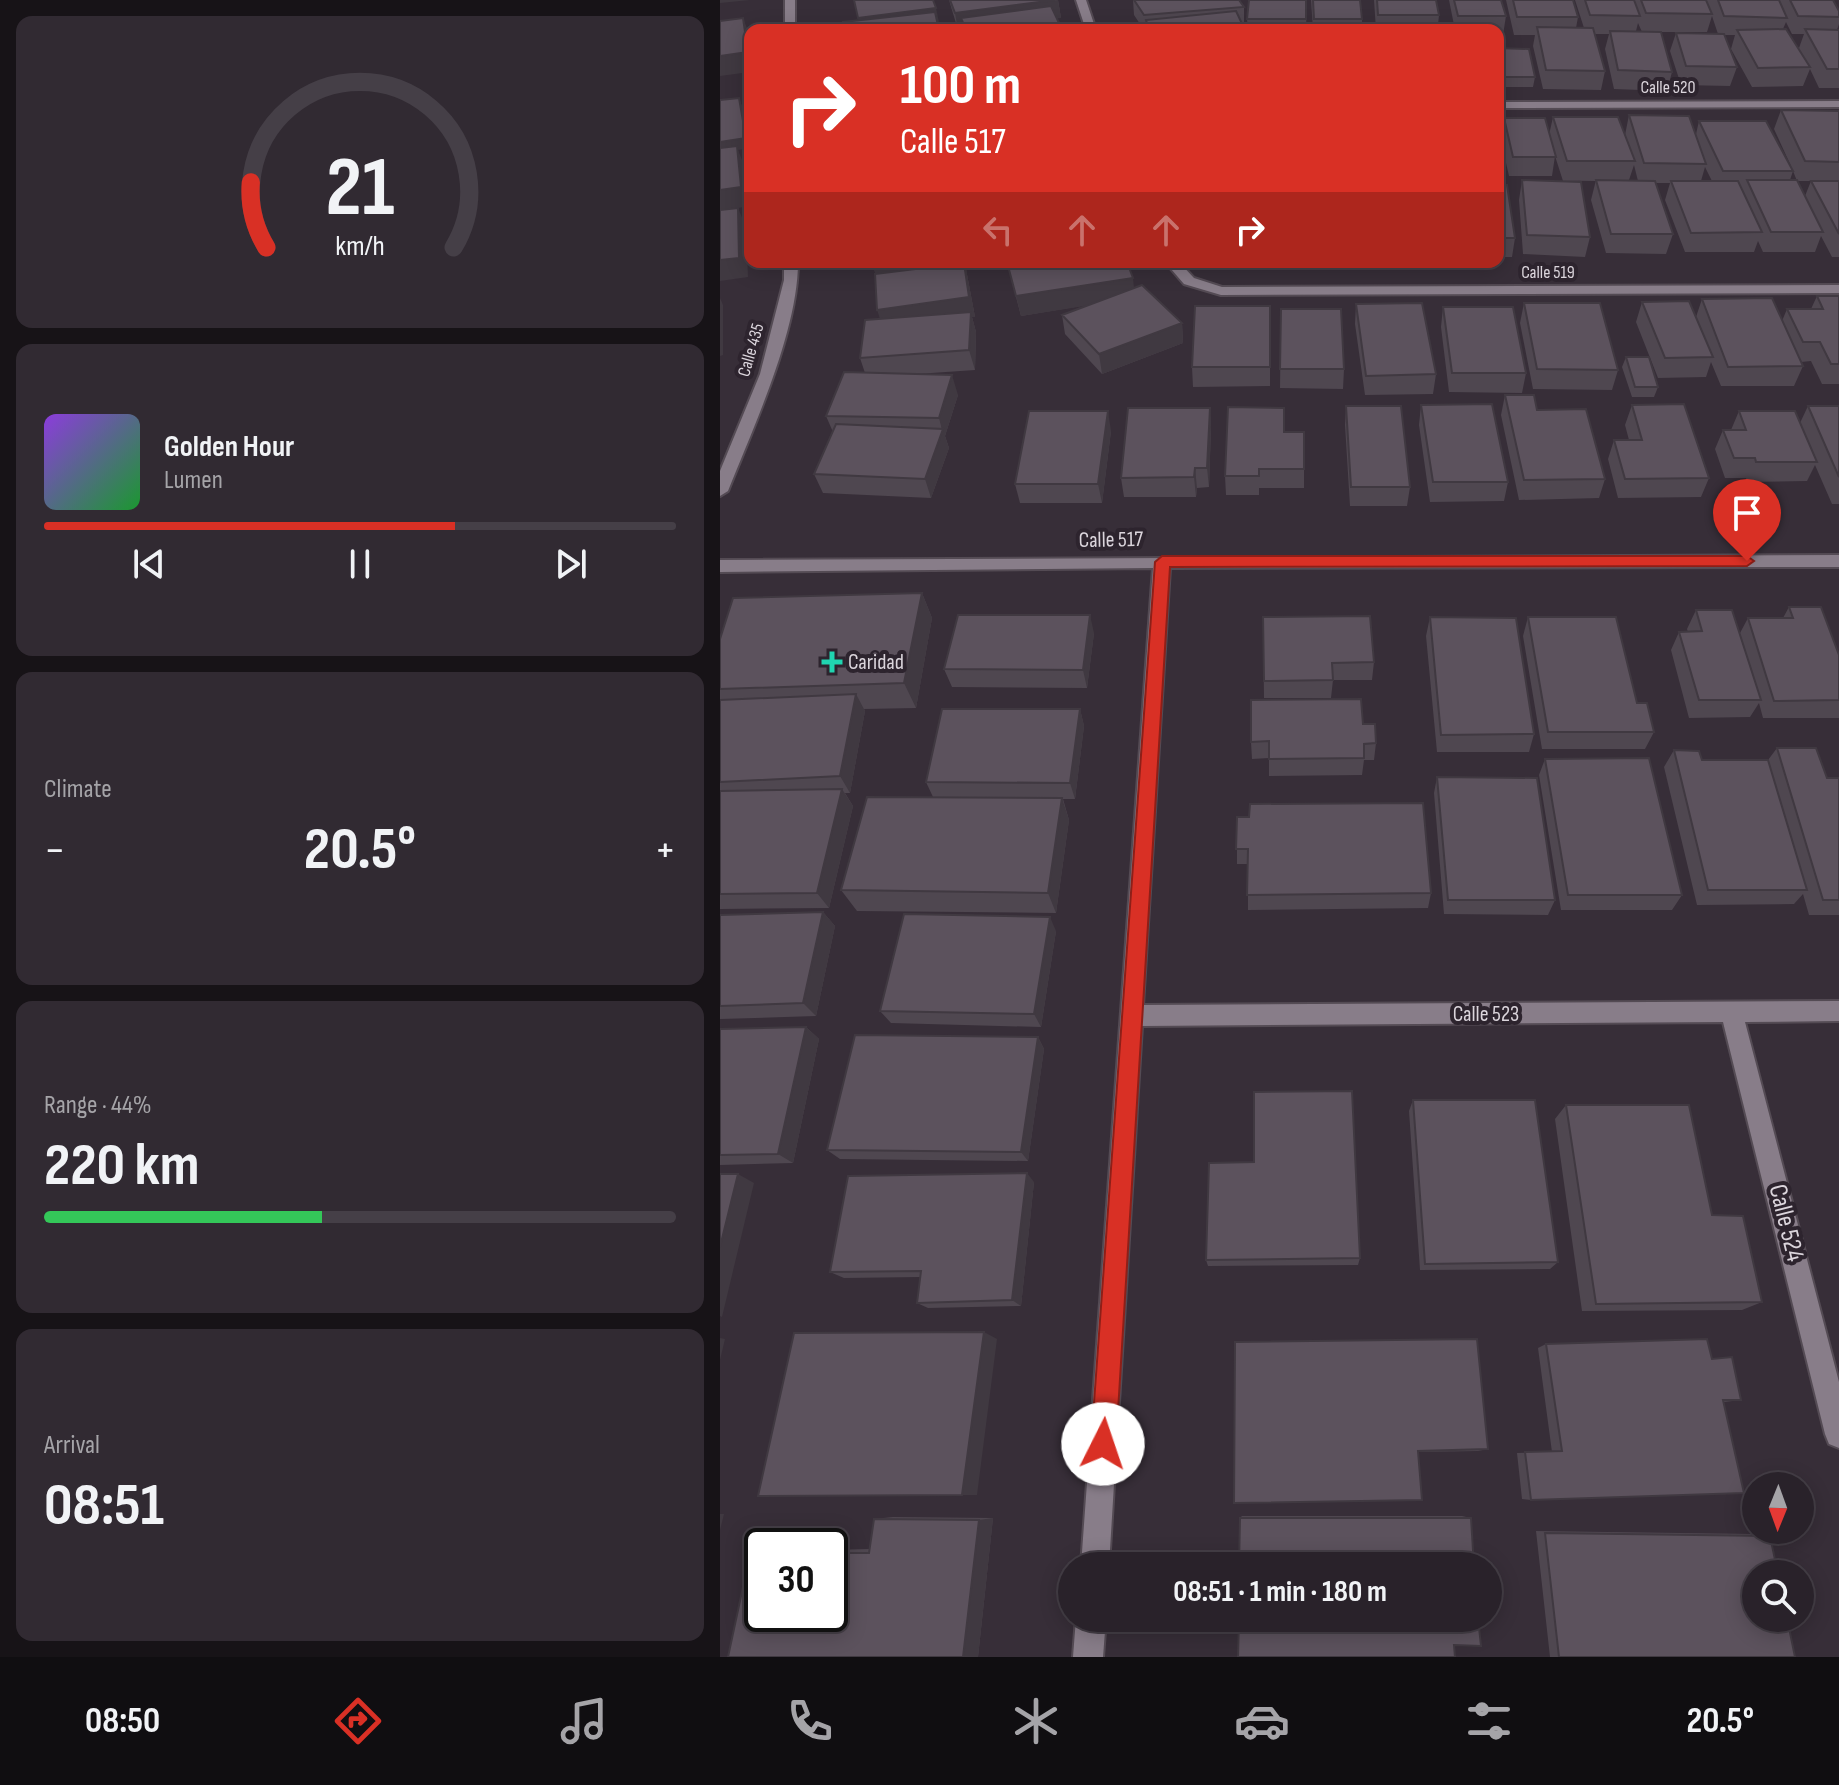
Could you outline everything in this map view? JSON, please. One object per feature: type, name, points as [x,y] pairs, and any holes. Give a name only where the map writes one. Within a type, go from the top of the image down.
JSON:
[{"type":"street","points":[[790,0],[790,24]]},
{"type":"street","points":[[1081,0],[1089,24]]},
{"type":"street","name":"Calle 520","points":[[1504,105],[1839,104]]},
{"type":"street","name":"Calle 435","points":[[720,491],[767,374],[791,280],[791,268]]},
{"type":"street","name":"Calle 519","points":[[1177,268],[1189,281],[1221,291],[1839,289]]},
{"type":"street","name":"Calle 517","points":[[720,566],[1839,561]]},
{"type":"street","points":[[1096,1552],[1162,562]]},
{"type":"street","name":"Calle 523","points":[[1134,1016],[1839,1011]]},
{"type":"street","name":"Calle 524","points":[[1732,1013],[1839,1434]]},
{"type":"street","points":[[1088,1657],[1090,1632]]},
{"type":"building","points":[[854,0],[933,0],[936,8],[858,18]]},
{"type":"building","points":[[950,0],[1055,0],[955,13]]},
{"type":"building","points":[[1134,0],[1239,0],[1244,7],[1144,15]]},
{"type":"building","points":[[1249,0],[1306,0],[1306,19],[1247,19]]},
{"type":"building","points":[[1313,0],[1360,0],[1362,19],[1314,19]]},
{"type":"building","points":[[1377,0],[1436,0],[1439,15],[1378,15]]},
{"type":"building","points":[[1454,0],[1501,0],[1506,16],[1458,16]]},
{"type":"building","points":[[1513,0],[1573,0],[1578,17],[1517,17]]},
{"type":"building","points":[[1585,0],[1634,0],[1640,16],[1590,15]]},
{"type":"building","points":[[1641,0],[1706,0],[1712,14],[1646,13]]},
{"type":"building","points":[[1718,0],[1779,0],[1787,18],[1724,16]]},
{"type":"building","points":[[1790,0],[1833,0],[1839,17],[1798,16]]},
{"type":"building","points":[[1051,6],[1060,24],[964,24],[961,18]]},
{"type":"building","points":[[1236,11],[1242,24],[1147,24],[1146,20]]},
{"type":"building","points":[[935,12],[938,24],[843,24]]},
{"type":"building","points":[[743,18],[744,53],[720,56],[720,21]]},
{"type":"building","points":[[1537,27],[1593,28],[1605,71],[1546,70]]},
{"type":"building","points":[[1786,29],[1810,67],[1758,68],[1737,30]]},
{"type":"building","points":[[1805,29],[1839,30],[1839,69],[1827,69]]},
{"type":"building","points":[[1610,31],[1661,32],[1672,72],[1618,70]]},
{"type":"building","points":[[1676,33],[1724,34],[1737,67],[1686,66]]},
{"type":"building","points":[[1504,48],[1529,49],[1535,77],[1504,77]]},
{"type":"building","points":[[739,98],[744,138],[720,142],[720,100]]},
{"type":"building","points":[[1781,110],[1839,111],[1839,162],[1805,161]]},
{"type":"building","points":[[1629,115],[1689,116],[1706,164],[1644,163]]},
{"type":"building","points":[[1553,117],[1618,117],[1635,161],[1567,161]]},
{"type":"building","points":[[1504,118],[1545,118],[1556,157],[1513,157]]},
{"type":"building","points":[[1699,121],[1766,121],[1793,171],[1723,171]]},
{"type":"building","points":[[737,146],[741,187],[720,190],[720,148]]},
{"type":"building","points":[[1522,180],[1581,182],[1590,237],[1527,235]]},
{"type":"building","points":[[1596,180],[1655,181],[1673,234],[1611,234]]},
{"type":"building","points":[[1747,180],[1797,180],[1823,232],[1771,232]]},
{"type":"building","points":[[1671,181],[1738,181],[1762,232],[1691,233]]},
{"type":"building","points":[[1811,181],[1839,181],[1839,234]]},
{"type":"building","points":[[1504,185],[1507,185],[1515,238],[1504,238]]},
{"type":"building","points":[[738,208],[739,258],[720,260],[720,210]]},
{"type":"building","points":[[924,268],[965,268],[969,297],[877,310],[875,274]]},
{"type":"building","points":[[1009,268],[1129,268],[1133,278],[1016,296]]},
{"type":"building","points":[[1142,285],[1182,323],[1099,354],[1062,315]]},
{"type":"building","points":[[1817,296],[1839,296],[1839,364],[1831,364],[1820,342],[1803,342],[1787,309],[1823,309]]},
{"type":"building","points":[[1772,298],[1803,366],[1728,367],[1702,299]]},
{"type":"building","points":[[1689,301],[1713,357],[1665,358],[1642,302]]},
{"type":"building","points":[[1422,303],[1436,374],[1366,376],[1356,304]]},
{"type":"building","points":[[1524,303],[1600,303],[1618,370],[1537,369]]},
{"type":"building","points":[[1195,306],[1270,306],[1270,367],[1192,367]]},
{"type":"building","points":[[1443,307],[1513,307],[1526,373],[1452,373]]},
{"type":"building","points":[[1281,309],[1341,309],[1344,369],[1280,369]]},
{"type":"building","points":[[971,312],[969,350],[860,358],[865,320]]},
{"type":"building","points":[[1626,357],[1649,357],[1658,387],[1635,387]]},
{"type":"building","points":[[844,372],[952,375],[939,418],[826,416]]},
{"type":"building","points":[[1505,395],[1534,395],[1537,410],[1586,409],[1605,479],[1524,480]]},
{"type":"building","points":[[1492,404],[1508,482],[1433,482],[1421,405]]},
{"type":"building","points":[[1684,404],[1709,478],[1625,479],[1614,440],[1642,440],[1632,405]]},
{"type":"building","points":[[1346,406],[1401,406],[1410,487],[1351,487]]},
{"type":"building","points":[[1808,406],[1839,406],[1839,477]]},
{"type":"building","points":[[1228,407],[1284,408],[1284,432],[1304,432],[1304,469],[1259,469],[1259,476],[1225,476]]},
{"type":"building","points":[[1128,408],[1210,408],[1207,468],[1195,468],[1194,477],[1121,478]]},
{"type":"building","points":[[1029,411],[1108,411],[1098,484],[1015,484]]},
{"type":"building","points":[[1739,411],[1795,411],[1817,462],[1756,462],[1755,458],[1734,458],[1723,430],[1746,430]]},
{"type":"building","points":[[836,424],[943,429],[925,479],[814,474]]},
{"type":"building","points":[[922,593],[904,683],[720,689],[720,639],[733,598]]},
{"type":"building","points":[[1789,607],[1821,607],[1839,655],[1839,700],[1774,701],[1748,618],[1793,618]]},
{"type":"building","points":[[1696,610],[1732,610],[1761,700],[1699,700],[1679,632],[1702,631]]},
{"type":"building","points":[[958,615],[1090,615],[1083,670],[944,669]]},
{"type":"building","points":[[1370,616],[1374,662],[1332,663],[1333,680],[1264,681],[1263,617]]},
{"type":"building","points":[[1430,617],[1516,618],[1534,734],[1441,735]]},
{"type":"building","points":[[1528,617],[1616,617],[1637,703],[1647,703],[1654,732],[1548,732]]},
{"type":"building","points":[[856,694],[840,776],[720,782],[720,700]]},
{"type":"building","points":[[1361,699],[1363,724],[1375,724],[1376,743],[1364,744],[1364,758],[1269,759],[1269,741],[1251,742],[1251,700]]},
{"type":"building","points":[[942,709],[1080,709],[1070,783],[926,782]]},
{"type":"building","points":[[1777,748],[1816,748],[1827,778],[1839,778],[1839,900],[1823,900]]},
{"type":"building","points":[[1674,750],[1699,751],[1702,760],[1768,760],[1807,890],[1708,890]]},
{"type":"building","points":[[1649,758],[1682,895],[1568,895],[1545,759]]},
{"type":"building","points":[[1437,777],[1537,778],[1555,900],[1448,900]]},
{"type":"building","points":[[842,789],[817,893],[720,894],[720,791]]},
{"type":"building","points":[[867,797],[1062,798],[1048,893],[841,890]]},
{"type":"building","points":[[1423,803],[1431,893],[1247,895],[1248,849],[1236,849],[1237,817],[1249,817],[1250,804]]},
{"type":"building","points":[[823,912],[803,1003],[720,1006],[720,915]]},
{"type":"building","points":[[904,914],[1050,917],[1034,1014],[880,1011]]},
{"type":"building","points":[[806,1027],[778,1154],[720,1155],[720,1029]]},
{"type":"building","points":[[855,1035],[1038,1037],[1021,1152],[827,1150]]},
{"type":"building","points":[[1352,1091],[1360,1258],[1206,1260],[1209,1163],[1254,1162],[1254,1092]]},
{"type":"building","points":[[1413,1100],[1535,1100],[1558,1262],[1425,1264]]},
{"type":"building","points":[[1566,1105],[1689,1105],[1712,1215],[1743,1216],[1762,1302],[1596,1304]]},
{"type":"building","points":[[1027,1173],[1012,1300],[917,1303],[921,1271],[830,1272],[848,1176]]},
{"type":"building","points":[[720,1174],[738,1174],[720,1247]]},
{"type":"building","points":[[984,1332],[962,1495],[758,1496],[794,1333]]},
{"type":"building","points":[[1477,1339],[1488,1449],[1418,1451],[1422,1500],[1234,1503],[1235,1342]]},
{"type":"building","points":[[1707,1339],[1712,1359],[1732,1357],[1741,1400],[1723,1400],[1742,1493],[1531,1500],[1525,1452],[1562,1451],[1546,1344]]},
{"type":"building","points":[[1240,1518],[1471,1518],[1473,1552],[1239,1552]]},
{"type":"building","points":[[874,1519],[979,1520],[963,1657],[728,1657],[744,1582],[744,1632],[848,1632],[848,1553],[869,1553]]},
{"type":"building","points":[[1545,1533],[1742,1536],[1742,1544],[1772,1544],[1775,1560],[1742,1560],[1742,1632],[1790,1632],[1795,1657],[1559,1657]]},
{"type":"building","points":[[1239,1632],[1480,1632],[1481,1646],[1454,1645],[1455,1657],[1238,1657]]},
{"type":"place","name":"Caridad","points":[[832,662]]},
{"type":"route","points":[[1103,1444],[1132,1047],[1162,562],[1747,561]]}]
